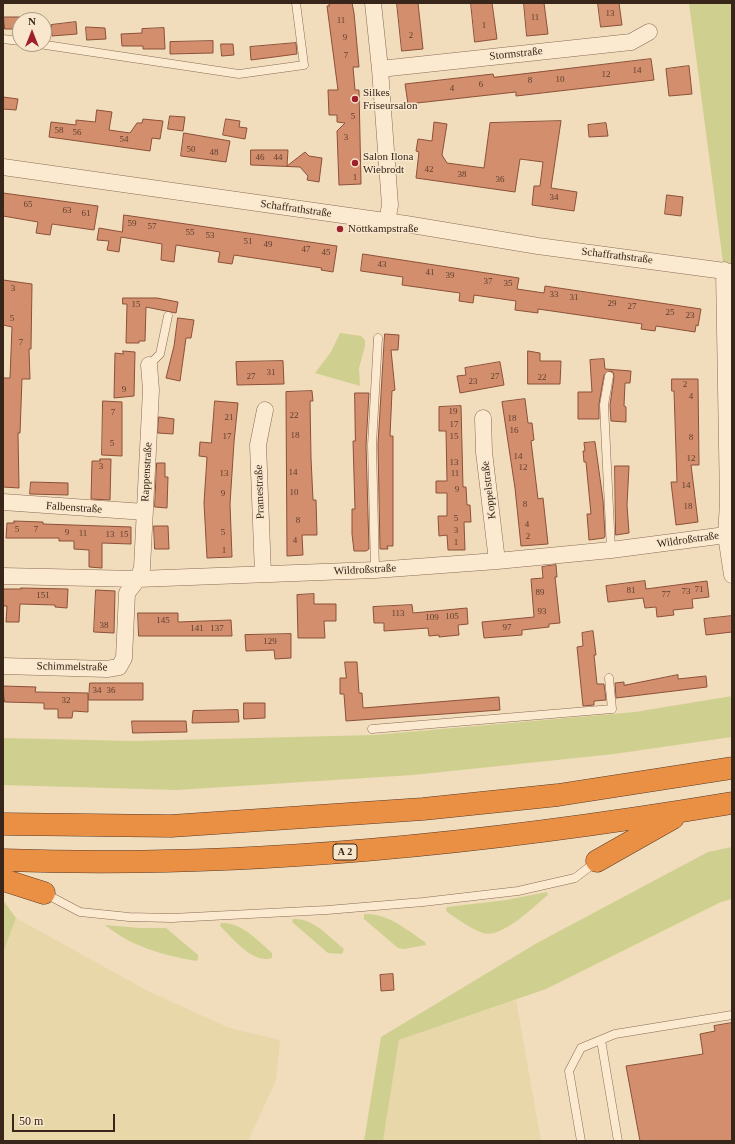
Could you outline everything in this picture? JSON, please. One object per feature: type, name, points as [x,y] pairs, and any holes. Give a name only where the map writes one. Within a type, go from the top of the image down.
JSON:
[{"type":"highway","points":[[3,824],[171,826],[423,809],[558,795],[732,768]]},
{"type":"highway","name":"A 2","points":[[3,860],[52,862],[188,861],[306,855],[423,845],[582,826],[732,803]]},
{"type":"highway","points":[[597,861],[684,811]]},
{"type":"highway","points":[[3,880],[44,893]]},
{"type":"street","points":[[373,3],[380,69],[390,205],[388,222]]},
{"type":"street","name":"Stormstraße","points":[[380,69],[631,42],[649,32]]},
{"type":"street","name":"Schaffrathstraße","points":[[3,168],[388,222],[538,246],[728,271]]},
{"type":"street","name":"Wildroßstraße","points":[[728,271],[730,503],[726,535],[732,575]]},
{"type":"street","name":"Rappenstraße","points":[[138,579],[142,568],[152,390],[149,364]]},
{"type":"street","name":"Pramestraße","points":[[264,574],[258,445],[265,410]]},
{"type":"street","name":"Koppelstraße","points":[[483,418],[484,452],[497,561]]},
{"type":"street","name":"Falbenstraße","points":[[3,502],[145,512]]},
{"type":"street","name":"Wildroßstraße","points":[[3,576],[138,579],[375,570],[497,561],[611,550],[726,535]]},
{"type":"street","name":"Schimmelstraße","points":[[3,666],[107,669],[119,667],[124,658],[127,593],[138,579]]},
{"type":"lane","points":[[52,46],[239,74],[304,65],[296,3]]},
{"type":"lane","points":[[149,364],[160,354],[168,316]]},
{"type":"lane","points":[[375,570],[372,445],[378,338]]},
{"type":"lane","points":[[609,376],[604,405],[611,550]]},
{"type":"lane","points":[[372,729],[612,709],[609,678]]},
{"type":"lane","points":[[44,893],[80,912],[129,917],[172,918],[327,910],[424,902],[518,891],[575,878],[597,861]]},
{"type":"lane","points":[[581,1141],[569,1071],[581,1048],[615,1034],[732,1015]]},
{"type":"lane","points":[[601,1040],[618,1141]]},
{"type":"shaded area","points":[[16,918],[146,990],[229,1028],[280,1040],[276,1080],[248,1141],[3,1141],[3,953]]},
{"type":"shaded area","points":[[516,1000],[541,1141],[383,1141],[399,1040]]},
{"type":"green space","points":[[689,3],[732,3],[732,271],[724,270]]},
{"type":"green space","points":[[340,333],[361,336],[365,340],[365,346],[359,368],[360,386],[315,373],[331,352]]},
{"type":"green space","points":[[732,696],[732,737],[614,754],[413,775],[177,790],[3,785],[3,738],[133,741],[374,735],[635,712]]},
{"type":"green space","points":[[732,847],[732,899],[721,902],[546,989],[399,1040],[383,1141],[364,1141],[381,1037],[537,943],[708,852]]},
{"type":"green space","points":[[547,892],[548,895],[508,927],[491,934],[483,933],[465,924],[447,912],[446,909],[447,907],[506,900]]},
{"type":"green space","points":[[3,900],[16,918],[3,953]]},
{"type":"green space","points":[[364,914],[381,916],[396,923],[425,942],[426,945],[404,949],[398,948],[364,919]]},
{"type":"green space","points":[[293,919],[308,921],[320,929],[344,949],[342,954],[328,953],[292,922]]},
{"type":"green space","points":[[221,923],[236,925],[249,933],[272,953],[272,958],[265,959],[250,954],[220,926]]},
{"type":"green space","points":[[105,925],[140,928],[166,928],[198,955],[198,959],[196,961],[184,959],[148,949],[115,933]]},
{"type":"building","points":[[329,3],[352,3],[354,13],[359,67],[353,67],[355,90],[359,90],[361,184],[339,185],[337,131],[345,123],[337,122],[337,115],[329,115],[328,90],[338,90],[327,6],[329,6]]},
{"type":"building","points":[[397,3],[418,3],[423,49],[402,51]]},
{"type":"building","points":[[471,3],[492,3],[497,39],[475,42]]},
{"type":"building","points":[[524,3],[544,3],[548,34],[527,36]]},
{"type":"building","points":[[598,3],[619,3],[622,25],[601,27]]},
{"type":"building","points":[[4,17],[12,17],[12,29],[5,29]]},
{"type":"building","points":[[76,22],[77,34],[52,36],[52,25]]},
{"type":"building","points":[[86,27],[105,28],[106,39],[87,40]]},
{"type":"building","points":[[164,28],[165,49],[143,49],[143,46],[122,46],[121,34],[142,33],[142,29]]},
{"type":"building","points":[[213,41],[213,53],[170,54],[170,42]]},
{"type":"building","points":[[296,43],[297,54],[251,60],[250,47]]},
{"type":"building","points":[[221,44],[233,44],[234,55],[222,56]]},
{"type":"building","points":[[651,59],[654,80],[516,96],[516,92],[408,104],[405,84],[493,74],[494,77]]},
{"type":"building","points":[[689,66],[692,94],[669,96],[666,69]]},
{"type":"building","points":[[3,97],[18,99],[16,110],[3,109]]},
{"type":"building","points":[[97,110],[112,112],[109,130],[130,133],[137,123],[142,123],[143,119],[163,121],[160,139],[152,138],[150,151],[49,137],[51,122],[76,125],[76,120],[95,122]]},
{"type":"building","points":[[170,116],[185,117],[183,131],[168,129]]},
{"type":"building","points":[[226,119],[240,121],[239,127],[247,128],[245,139],[223,135]]},
{"type":"building","points":[[561,121],[551,188],[577,192],[574,211],[532,205],[534,186],[540,186],[543,162],[520,159],[515,192],[416,178],[419,152],[416,151],[418,139],[432,141],[434,122],[447,124],[442,155],[447,163],[484,168],[490,123]]},
{"type":"building","points":[[606,123],[608,136],[589,137],[588,125]]},
{"type":"building","points":[[184,133],[230,141],[226,162],[181,156]]},
{"type":"building","points":[[251,150],[288,150],[287,166],[305,152],[309,156],[322,158],[319,182],[307,180],[308,176],[300,167],[251,165]]},
{"type":"building","points":[[3,193],[98,206],[94,230],[52,224],[50,235],[36,233],[38,222],[3,216]]},
{"type":"building","points":[[667,195],[683,197],[681,216],[665,214]]},
{"type":"building","points":[[124,215],[337,246],[333,272],[321,270],[322,268],[234,255],[232,264],[218,262],[220,252],[176,245],[174,262],[161,260],[162,244],[121,237],[119,252],[107,250],[109,241],[97,240],[99,228],[122,232]]},
{"type":"building","points":[[363,254],[519,278],[517,289],[544,293],[545,286],[701,309],[698,326],[696,325],[695,332],[656,326],[655,331],[641,329],[642,324],[538,309],[538,313],[515,310],[516,301],[474,295],[473,303],[459,301],[460,293],[402,285],[403,277],[361,271]]},
{"type":"building","points":[[3,280],[32,284],[31,349],[29,349],[30,379],[22,379],[20,433],[18,433],[19,488],[3,487],[3,378],[10,378],[12,327],[3,325]]},
{"type":"building","points":[[123,298],[157,298],[178,302],[176,313],[146,307],[145,341],[139,341],[139,343],[126,343],[127,304],[123,304]]},
{"type":"building","points":[[178,318],[194,320],[191,338],[186,338],[180,381],[166,378],[174,346]]},
{"type":"building","points":[[385,334],[399,335],[398,350],[391,350],[395,390],[392,391],[390,436],[393,436],[393,546],[387,546],[388,549],[380,549],[378,445]]},
{"type":"building","points":[[123,351],[135,352],[134,396],[114,398],[115,353],[123,354]]},
{"type":"building","points":[[528,351],[540,353],[540,361],[561,361],[560,384],[528,384]]},
{"type":"building","points":[[604,359],[605,369],[631,371],[630,383],[625,383],[624,406],[626,407],[626,422],[611,421],[610,405],[614,377],[613,372],[610,371],[604,375],[599,404],[599,419],[578,419],[578,392],[592,392],[590,360]]},
{"type":"building","points":[[283,361],[284,384],[237,385],[236,362]]},
{"type":"building","points":[[500,362],[504,385],[460,393],[457,376],[466,375],[465,368]]},
{"type":"building","points":[[672,379],[698,379],[699,465],[691,465],[698,522],[676,525],[671,482],[677,482],[674,391],[672,391]]},
{"type":"building","points":[[312,391],[313,401],[310,401],[311,458],[313,500],[316,500],[317,535],[302,535],[303,555],[287,556],[286,392]]},
{"type":"building","points":[[355,393],[369,393],[366,445],[369,549],[366,551],[354,551],[352,534],[352,509],[355,509],[353,441],[355,441]]},
{"type":"building","points":[[525,399],[528,423],[532,423],[534,440],[531,441],[538,499],[543,498],[548,544],[521,546],[515,488],[502,402]]},
{"type":"building","points":[[103,401],[122,402],[122,456],[102,455]]},
{"type":"building","points":[[215,401],[238,403],[230,504],[232,557],[207,558],[204,503],[207,457],[199,456],[200,442],[211,443]]},
{"type":"building","points":[[461,406],[463,487],[466,487],[467,505],[470,505],[471,522],[464,522],[465,550],[448,550],[447,535],[439,536],[438,516],[447,516],[447,493],[436,493],[436,481],[447,481],[446,431],[439,431],[439,407]]},
{"type":"building","points":[[159,417],[174,419],[173,434],[158,433]]},
{"type":"building","points":[[595,442],[603,500],[605,536],[604,538],[589,540],[587,514],[591,514],[586,462],[584,462],[583,451],[585,451],[584,443]]},
{"type":"building","points":[[100,459],[111,459],[110,500],[91,499],[92,461],[100,461]]},
{"type":"building","points":[[157,463],[165,463],[165,477],[168,477],[167,508],[155,507]]},
{"type":"building","points":[[615,466],[629,466],[627,505],[629,533],[616,535]]},
{"type":"building","points":[[31,482],[68,483],[68,495],[30,494]]},
{"type":"building","points":[[14,521],[43,522],[43,524],[131,527],[131,544],[102,543],[102,568],[89,567],[89,550],[74,549],[74,541],[59,541],[59,538],[6,538],[7,523],[14,523]]},
{"type":"building","points":[[154,526],[168,526],[169,549],[155,549]]},
{"type":"building","points":[[556,565],[557,577],[555,577],[560,623],[549,624],[549,627],[522,630],[522,635],[484,638],[482,622],[534,617],[531,579],[543,578],[542,567]]},
{"type":"building","points":[[645,581],[646,589],[707,581],[709,597],[692,599],[693,608],[673,610],[674,615],[657,617],[656,607],[645,608],[643,598],[608,602],[606,586]]},
{"type":"building","points":[[3,589],[68,589],[67,608],[55,607],[55,605],[20,604],[19,622],[6,622],[7,606],[3,606]]},
{"type":"building","points":[[96,590],[115,591],[114,633],[94,632]]},
{"type":"building","points":[[314,594],[314,604],[336,604],[336,621],[324,621],[325,638],[298,638],[297,595]]},
{"type":"building","points":[[412,605],[413,613],[467,608],[468,624],[458,625],[459,635],[439,637],[439,635],[429,636],[428,628],[384,631],[384,623],[374,623],[373,607]]},
{"type":"building","points":[[138,613],[178,613],[178,622],[231,620],[232,636],[139,636]]},
{"type":"building","points":[[732,616],[732,632],[706,635],[704,619]]},
{"type":"building","points":[[593,631],[597,684],[604,684],[606,700],[594,701],[594,705],[583,706],[577,647],[583,646],[582,633]]},
{"type":"building","points":[[291,634],[291,658],[275,659],[274,650],[246,651],[245,635]]},
{"type":"building","points":[[345,662],[357,662],[359,693],[362,693],[363,708],[499,697],[500,710],[346,721],[344,694],[340,694],[340,678],[346,678]]},
{"type":"building","points":[[678,675],[678,679],[706,676],[707,687],[616,698],[615,683],[624,682],[624,685]]},
{"type":"building","points":[[90,683],[143,683],[143,700],[89,700]]},
{"type":"building","points":[[3,686],[36,687],[35,692],[88,693],[88,712],[73,711],[72,718],[58,718],[58,709],[44,709],[44,703],[5,702]]},
{"type":"building","points":[[244,703],[265,703],[265,718],[244,719]]},
{"type":"building","points":[[238,710],[239,722],[192,723],[193,711]]},
{"type":"building","points":[[132,721],[186,721],[187,732],[133,733]]},
{"type":"building","points":[[393,974],[394,990],[381,991],[380,975]]},
{"type":"building","points":[[732,1023],[732,1141],[640,1141],[626,1066],[703,1054],[700,1034],[715,1031],[714,1026]]},
{"type":"place","name":"Silkes Friseursalon","points":[[355,99]]},
{"type":"place","name":"Salon Ilona Wiebrodt","points":[[355,163]]},
{"type":"place","name":"Nottkampstraße","points":[[340,229]]}]
